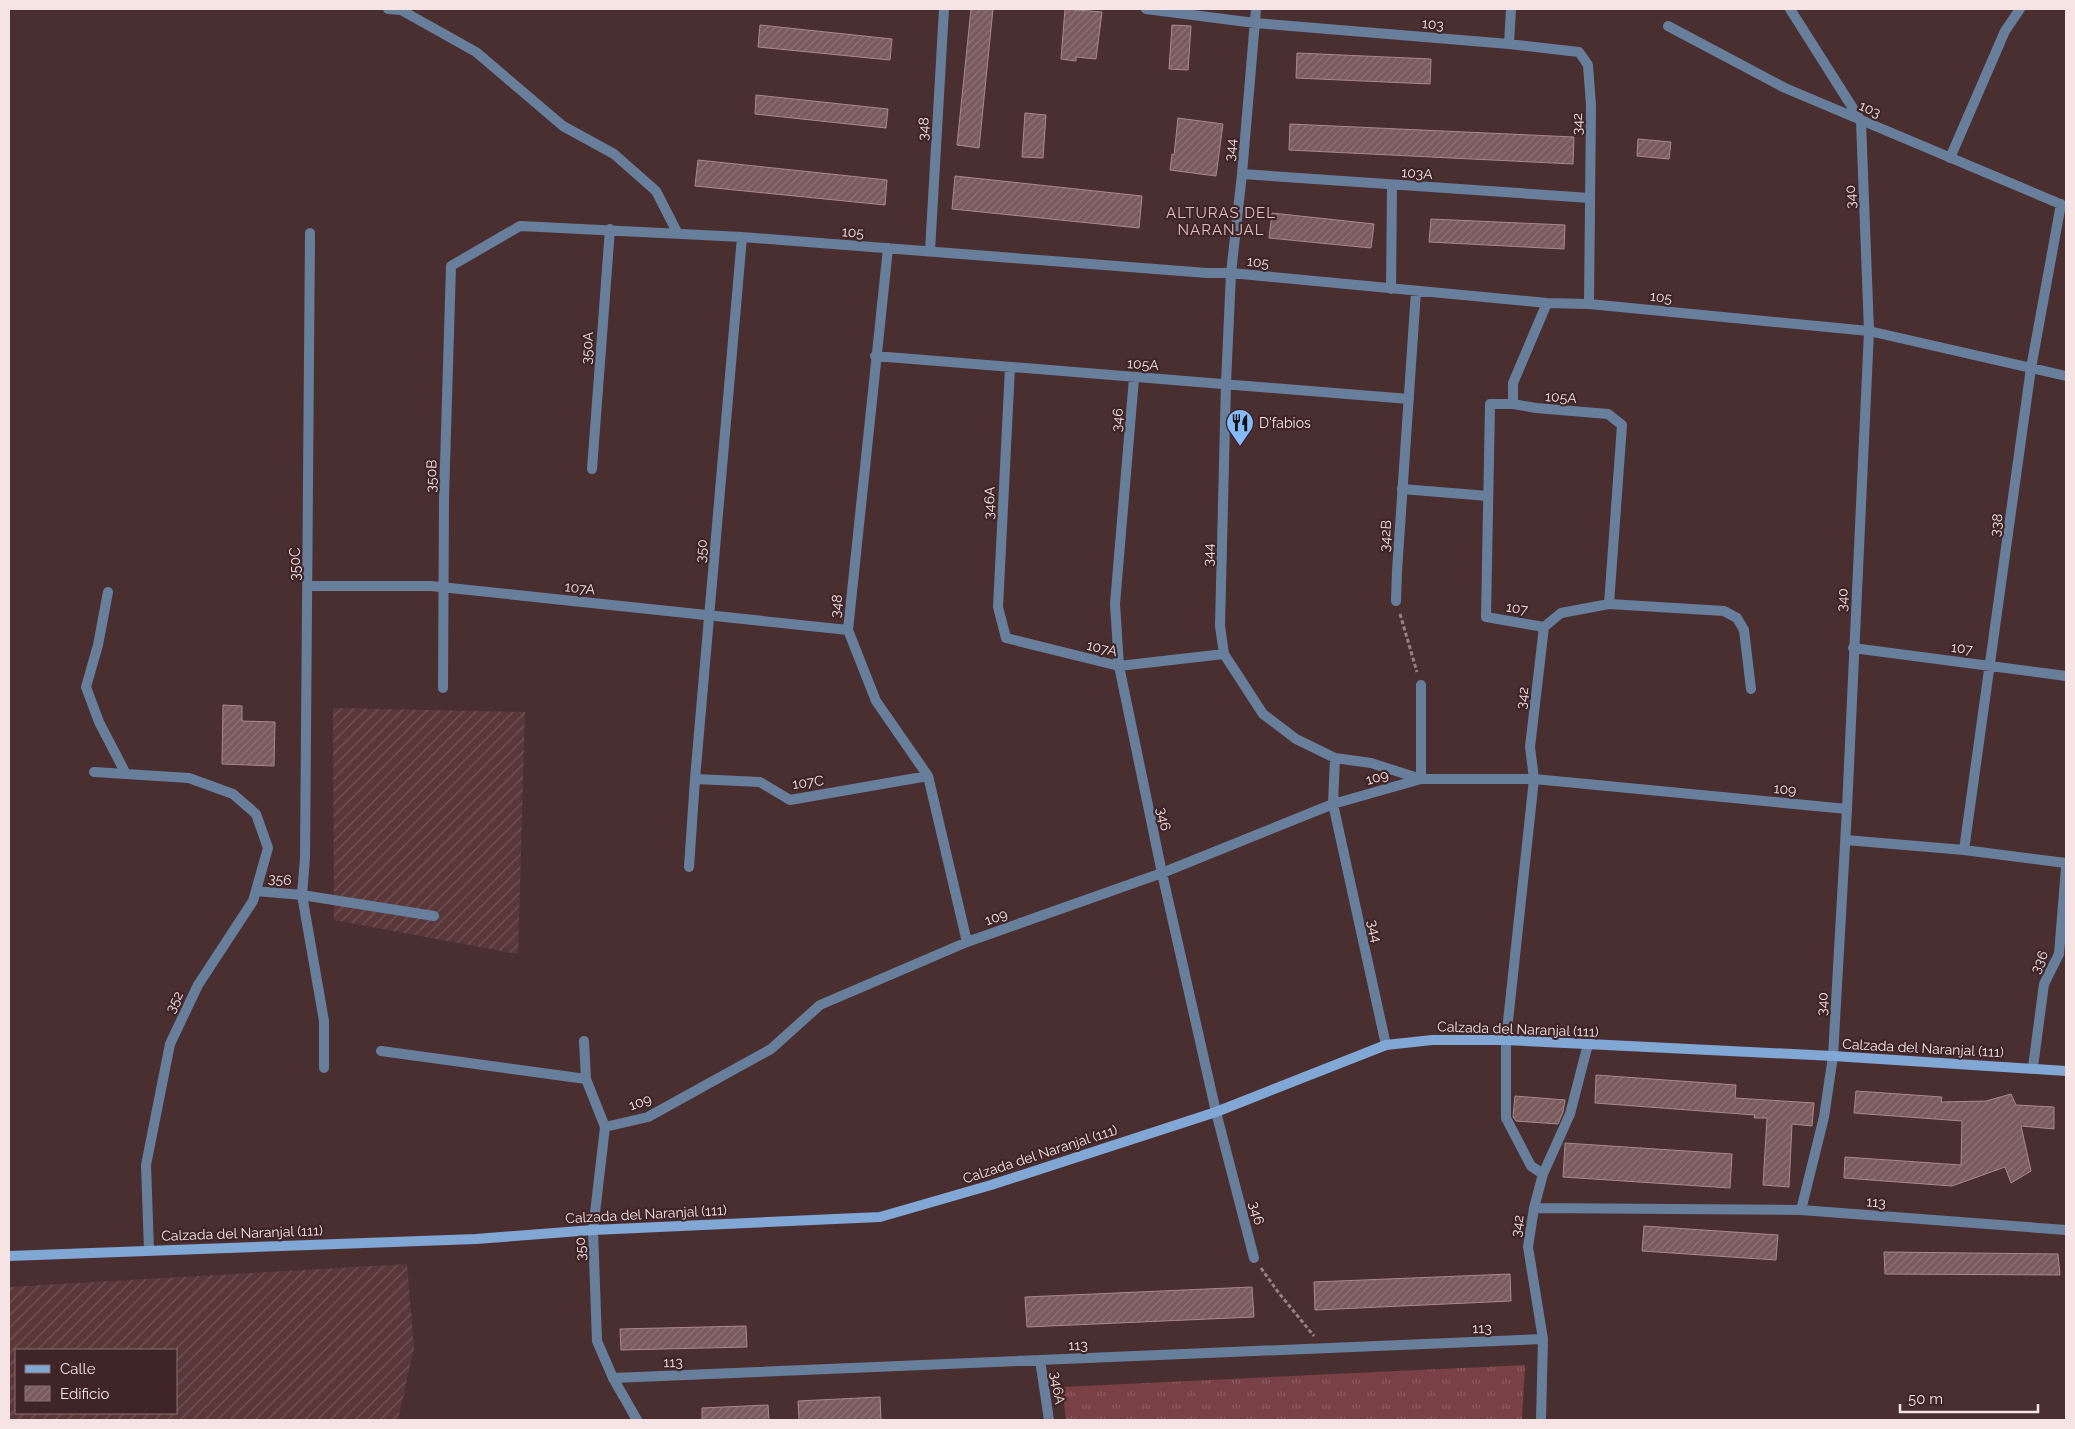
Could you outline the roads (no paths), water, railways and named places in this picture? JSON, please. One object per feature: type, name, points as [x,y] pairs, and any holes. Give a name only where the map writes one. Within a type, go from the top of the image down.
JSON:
[{"type":"main road","name":"Calzada del Naranjal (111)","points":[[9,1256],[476,1239],[593,1230],[880,1217],[991,1185],[1216,1112],[1386,1045],[1432,1040],[1506,1040],[1588,1044],[1833,1056],[2066,1071]]},
{"type":"street","points":[[388,9],[401,9],[476,52],[563,126],[614,154],[656,191],[678,234]]},
{"type":"street","name":"348","points":[[930,252],[944,9]]},
{"type":"street","name":"103","points":[[1146,9],[1255,23],[1509,44]]},
{"type":"street","name":"344","points":[[1256,9],[1242,174],[1231,273],[1226,383],[1220,626],[1224,654],[1263,714],[1296,739],[1336,758],[1333,804],[1386,1045]]},
{"type":"street","points":[[1509,44],[1511,9]]},
{"type":"street","points":[[1790,9],[1861,121]]},
{"type":"street","points":[[1950,158],[2005,30],[2020,9]]},
{"type":"street","name":"103","points":[[1668,26],[1785,88],[2064,205]]},
{"type":"street","name":"342","points":[[1509,44],[1579,52],[1588,65],[1591,105],[1589,304]]},
{"type":"street","name":"340","points":[[1801,1210],[1824,1117],[1833,1056],[1848,809],[1853,648],[1869,331],[1861,121]]},
{"type":"street","name":"103A","points":[[1242,174],[1590,198]]},
{"type":"street","points":[[1391,289],[1392,185]]},
{"type":"street","name":"338","points":[[1964,850],[2031,368],[2064,205]]},
{"type":"street","name":"105","points":[[451,266],[520,226],[742,237],[1207,273],[1231,273],[1547,303],[1589,304],[1869,331],[2066,376]]},
{"type":"street","name":"350A","points":[[592,469],[610,229]]},
{"type":"street","name":"350C","points":[[310,233],[306,858],[302,896],[324,1021],[324,1068]]},
{"type":"street","name":"350","points":[[689,867],[742,237]]},
{"type":"street","name":"348","points":[[888,248],[875,356],[848,630],[876,701],[928,776],[967,942]]},
{"type":"street","name":"350B","points":[[444,688],[444,498],[451,266]]},
{"type":"street","name":"342B","points":[[1396,601],[1416,291]]},
{"type":"street","points":[[1513,404],[1513,383],[1547,303]]},
{"type":"street","name":"105A","points":[[875,356],[1409,399]]},
{"type":"street","name":"346A","points":[[1006,638],[998,607],[1010,368]]},
{"type":"street","name":"346","points":[[1134,378],[1115,604],[1119,666],[1162,873],[1216,1112],[1254,1258]]},
{"type":"street","name":"105A","points":[[1488,496],[1490,404],[1513,404],[1536,408],[1608,414],[1622,425],[1610,604]]},
{"type":"street","points":[[1402,489],[1488,496]]},
{"type":"street","name":"107","points":[[1488,496],[1486,617],[1544,626]]},
{"type":"street","name":"107A","points":[[309,586],[444,588],[848,630]]},
{"type":"street","points":[[108,592],[98,645],[86,687],[99,722],[126,774]]},
{"type":"street","points":[[1544,626],[1561,613],[1610,604],[1724,611],[1737,618],[1744,630],[1751,689]]},
{"type":"street","name":"342","points":[[1543,1174],[1531,1166],[1506,1118],[1506,1040],[1534,778],[1530,747],[1544,626]]},
{"type":"street","name":"107A","points":[[1006,638],[1119,666],[1224,654]]},
{"type":"street","name":"107","points":[[1853,648],[2066,676]]},
{"type":"street","points":[[1421,685],[1421,779]]},
{"type":"street","name":"109","points":[[1336,758],[1371,763],[1421,779]]},
{"type":"street","points":[[94,772],[126,774]]},
{"type":"street","name":"352","points":[[126,774],[189,778],[233,794],[256,814],[268,848],[254,901],[198,985],[170,1044],[146,1165],[149,1250]]},
{"type":"street","name":"107C","points":[[695,779],[760,782],[790,800],[928,776]]},
{"type":"street","name":"109","points":[[605,1127],[648,1117],[771,1049],[820,1005],[967,942],[1162,873],[1333,804],[1421,779],[1534,778],[1848,809]]},
{"type":"street","points":[[1846,840],[1964,850],[2066,863]]},
{"type":"street","name":"336","points":[[2033,1068],[2044,984],[2059,954],[2066,868]]},
{"type":"street","name":"356","points":[[256,891],[434,916]]},
{"type":"street","name":"350","points":[[584,1041],[586,1079],[605,1127],[593,1230],[596,1341],[613,1378],[637,1420]]},
{"type":"street","name":"342","points":[[1541,1420],[1543,1339],[1528,1247],[1534,1208],[1543,1174],[1570,1114],[1588,1044]]},
{"type":"street","points":[[381,1051],[586,1079]]},
{"type":"street","name":"113","points":[[1534,1208],[1801,1210],[2066,1230]]},
{"type":"street","name":"113","points":[[613,1378],[1543,1339]]},
{"type":"street","name":"346A","points":[[1040,1360],[1049,1420]]},
{"type":"place","name":"D'fabios","points":[[1240,447]]},
{"type":"district","name":"ALTURAS DEL NARANJAL","points":[[1221,222]]}]
